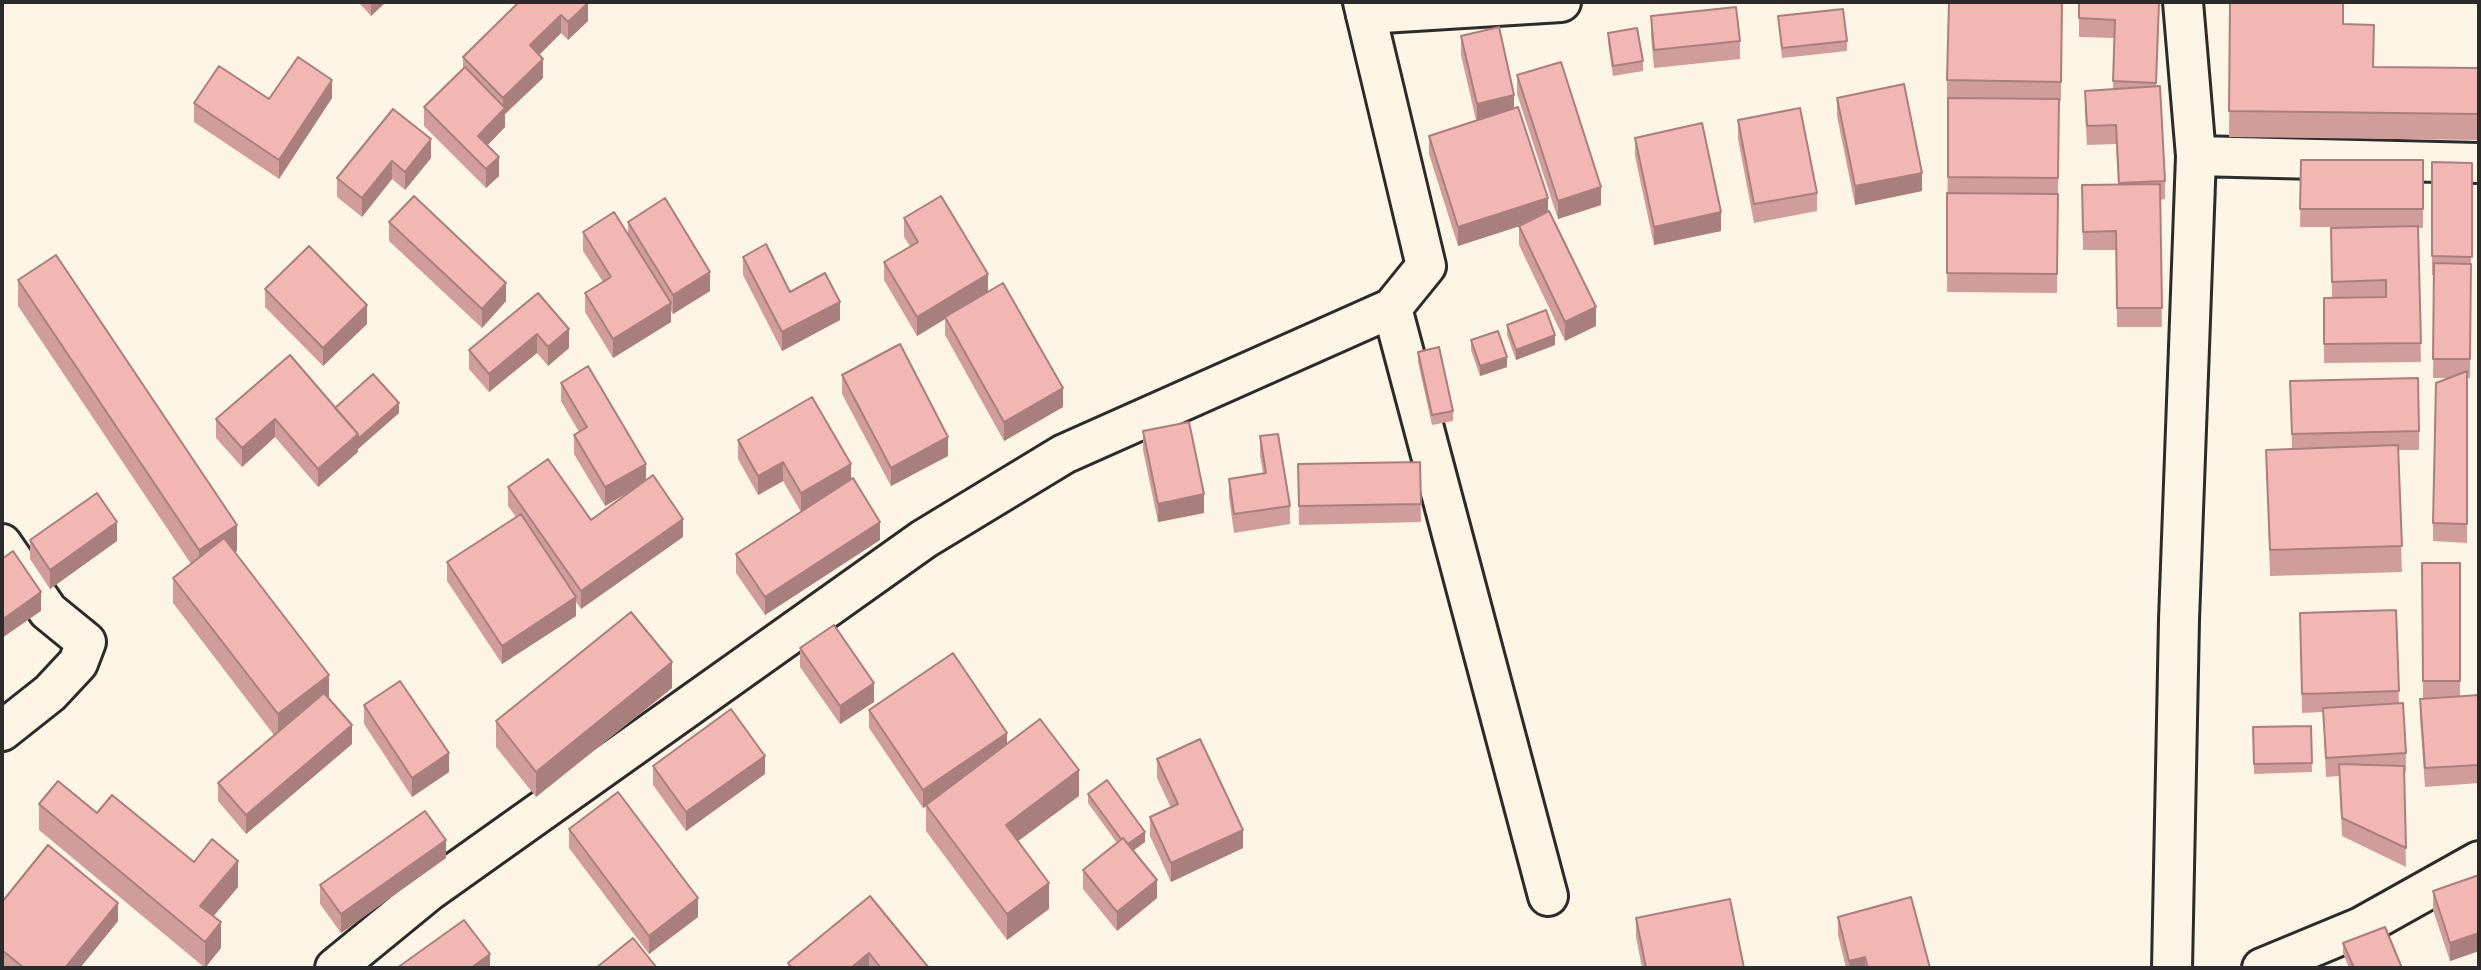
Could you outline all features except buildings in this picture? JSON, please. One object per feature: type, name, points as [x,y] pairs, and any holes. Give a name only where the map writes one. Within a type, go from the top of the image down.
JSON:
[{"type":"street","points":[[335,968],[429,891],[924,539],[1064,454],[1392,308],[1426,266],[1365,8],[1561,2]]},
{"type":"street","points":[[2172,968],[2179,620],[2196,156],[2183,2]]},
{"type":"street","points":[[2196,156],[2479,163]]},
{"type":"street","points":[[1392,308],[1548,896]]},
{"type":"street","points":[[2,544],[48,611],[86,642],[78,663],[60,683],[2,731]]},
{"type":"street","points":[[2262,968],[2361,927],[2479,861]]}]
